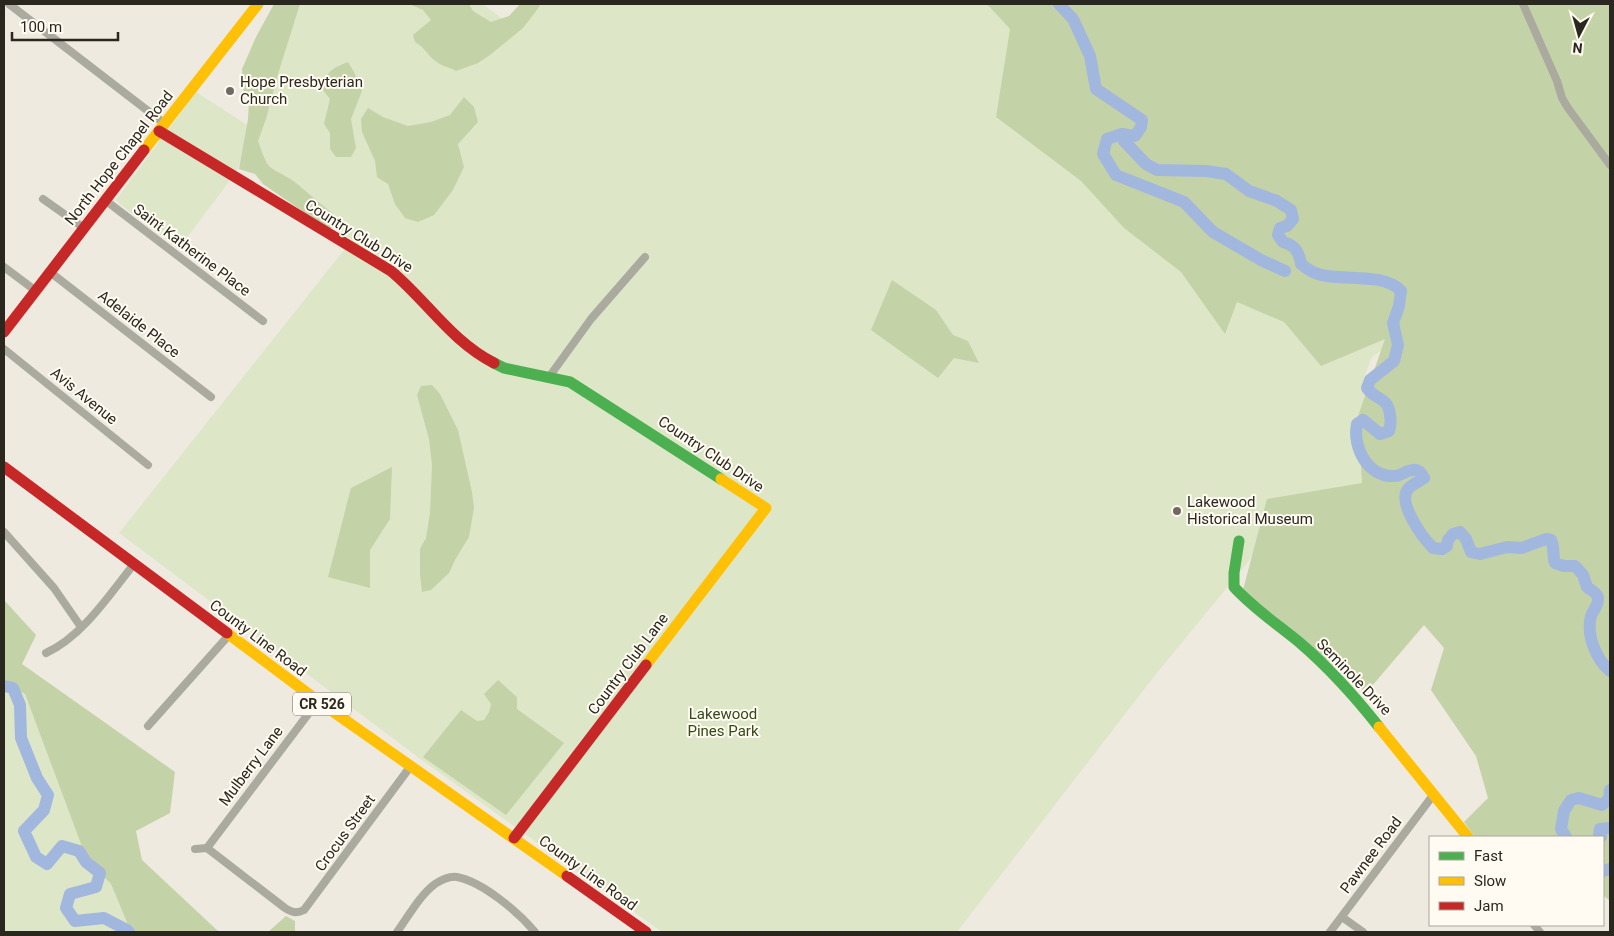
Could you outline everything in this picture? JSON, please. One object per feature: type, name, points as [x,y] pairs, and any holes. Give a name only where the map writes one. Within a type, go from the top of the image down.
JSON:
[{"type":"street","name":"Country Club Drive","points":[[10,4],[162,128],[354,250],[391,271],[409,286],[455,337],[484,358],[504,368],[570,382],[657,436],[766,508]]},
{"type":"street","name":"North Hope Chapel Road","points":[[4,332],[258,4]]},
{"type":"street","points":[[1524,4],[1565,103],[1610,165]]},
{"type":"street","points":[[43,198],[84,228]]},
{"type":"street","name":"Saint Katherine Place","points":[[105,200],[263,321]]},
{"type":"street","points":[[550,378],[591,319],[645,257]]},
{"type":"street","points":[[4,267],[36,291]]},
{"type":"street","name":"Adelaide Place","points":[[50,272],[211,397]]},
{"type":"street","name":"Avis Avenue","points":[[4,350],[148,465]]},
{"type":"street","name":"County Line Road","points":[[4,467],[318,700],[410,767],[514,838],[641,932]]},
{"type":"street","name":"Country Club Lane","points":[[514,838],[766,508]]},
{"type":"street","points":[[4,532],[54,588],[81,627]]},
{"type":"street","name":"Seminole Drive","points":[[1239,541],[1234,573],[1234,587],[1243,597],[1301,644],[1361,704],[1467,836]]},
{"type":"street","points":[[46,653],[58,648],[81,627],[134,564]]},
{"type":"street","points":[[148,726],[229,635]]},
{"type":"street","name":"Mulberry Lane","points":[[207,848],[318,700]]},
{"type":"street","name":"Crocus Street","points":[[207,848],[284,908],[291,912],[299,913],[304,910],[410,767]]},
{"type":"street","name":"Pawnee Road","points":[[1330,932],[1434,794]]},
{"type":"street","points":[[195,849],[207,848]]},
{"type":"street","points":[[398,932],[434,884],[455,877],[467,880],[485,890],[523,918],[535,932]]},
{"type":"street","points":[[1342,917],[1363,932]]},
{"type":"green space","points":[[274,4],[300,4],[258,141],[269,166],[293,181],[348,225],[345,228],[327,228],[263,184],[255,174],[239,169],[248,119],[249,102],[243,89],[242,69],[256,37]]},
{"type":"green space","name":"Lakewood Pines Park","points":[[297,4],[483,4],[517,30],[535,4],[1059,4],[1301,267],[1392,344],[1372,357],[1365,375],[1373,394],[1370,425],[1357,422],[1357,443],[1376,469],[1388,473],[1285,517],[1152,679],[957,932],[662,932],[419,758],[119,533],[352,240],[246,159]]},
{"type":"green space","points":[[409,4],[469,4],[473,11],[491,22],[509,16],[520,4],[538,4],[540,6],[523,28],[490,55],[478,63],[456,71],[434,60],[415,42],[413,35],[431,20],[423,10]]},
{"type":"green space","points":[[987,4],[1610,4],[1610,901],[1604,896],[1604,836],[1474,836],[1464,822],[1488,798],[1476,756],[1431,690],[1444,648],[1424,625],[1366,693],[1243,590],[1267,499],[1362,483],[1358,416],[1385,339],[1321,366],[1284,322],[1237,302],[1225,334],[1181,272],[1124,228],[1081,181],[996,117],[1010,29]]},
{"type":"green space","points":[[348,62],[362,91],[351,119],[356,148],[351,157],[336,157],[330,149],[330,133],[324,124],[330,99],[323,90],[327,75],[337,67]]},
{"type":"green space","points":[[196,92],[252,128],[237,171],[179,248],[116,200]]},
{"type":"green space","points":[[464,97],[474,107],[478,122],[458,144],[464,167],[453,190],[434,215],[418,222],[405,218],[395,204],[388,184],[377,177],[375,161],[362,132],[361,119],[368,108],[383,117],[408,126],[431,122],[450,115]]},
{"type":"green space","points":[[892,280],[936,310],[953,335],[968,341],[979,363],[954,358],[938,378],[871,330]]},
{"type":"green space","points":[[432,385],[440,394],[458,430],[474,508],[469,537],[449,573],[431,590],[422,592],[420,549],[426,538],[430,513],[432,465],[429,439],[417,395],[421,386]]},
{"type":"green space","points":[[392,467],[390,519],[370,550],[370,588],[328,577],[351,488]]},
{"type":"green space","points":[[4,600],[36,635],[22,664],[175,772],[170,813],[136,831],[142,860],[219,932],[131,932],[111,884],[87,860],[25,694],[4,682]]},
{"type":"green space","points":[[498,680],[517,697],[517,709],[564,743],[506,815],[423,757],[461,710],[477,721],[484,720],[491,704],[484,694]]},
{"type":"green space","points":[[4,682],[25,694],[87,860],[111,884],[131,932],[6,932],[4,927]]},
{"type":"green space","points":[[286,916],[295,921],[295,932],[268,932]]},
{"type":"waterway","points":[[1059,4],[1073,19],[1090,56],[1096,89],[1142,120],[1141,127],[1135,136],[1122,134],[1107,139],[1103,154],[1116,175],[1184,202],[1213,232],[1261,260],[1285,271]]},
{"type":"waterway","points":[[1122,134],[1124,141],[1146,164],[1157,170],[1206,171],[1226,174],[1249,191],[1277,201],[1291,210],[1293,219],[1287,226],[1280,228],[1278,235],[1283,242],[1291,245],[1296,250],[1301,264],[1310,270],[1332,277],[1382,281],[1393,285],[1401,291],[1399,306],[1393,323],[1398,345],[1394,361],[1370,380],[1367,388],[1387,405],[1391,423],[1389,431],[1380,434],[1363,420],[1357,424],[1357,442],[1364,459],[1377,472],[1385,475],[1397,476],[1413,470],[1421,473],[1424,478],[1408,489],[1406,503],[1408,511],[1418,529],[1433,548],[1442,549],[1447,546],[1448,540],[1453,534],[1460,532],[1466,539],[1471,552],[1480,554],[1507,547],[1522,548],[1546,539],[1551,540],[1555,563],[1564,566],[1575,566],[1583,575],[1587,587],[1594,591],[1598,598],[1598,603],[1591,616],[1591,639],[1600,660],[1610,671]]},
{"type":"waterway","points":[[4,686],[13,688],[20,705],[21,738],[37,778],[48,795],[44,810],[24,831],[36,857],[47,864],[62,846],[79,851],[86,862],[100,873],[96,887],[70,894],[66,908],[75,921],[104,918],[129,932]]},
{"type":"waterway","points":[[1565,836],[1561,829],[1564,811],[1571,800],[1579,798],[1602,805],[1609,799],[1610,790]]},
{"type":"waterway","points":[[1600,836],[1600,829],[1610,828]]},
{"type":"waterway","points":[[1604,871],[1610,869]]},
{"type":"traffic: fast","points":[[494,363],[504,368],[570,382],[721,479]]},
{"type":"traffic: fast","points":[[1239,541],[1234,573],[1234,587],[1257,609],[1320,661],[1379,727]]},
{"type":"traffic: slow","points":[[144,150],[258,4]]},
{"type":"traffic: slow","points":[[646,665],[766,508],[721,479]]},
{"type":"traffic: slow","points":[[227,633],[318,701],[567,876]]},
{"type":"traffic: slow","points":[[1379,727],[1467,836]]},
{"type":"traffic: jam","points":[[159,131],[391,271],[465,344],[494,363]]},
{"type":"traffic: jam","points":[[4,332],[144,150]]},
{"type":"traffic: jam","points":[[4,467],[227,633]]},
{"type":"traffic: jam","points":[[514,838],[646,665]]},
{"type":"traffic: jam","points":[[567,876],[646,932]]},
{"type":"place","name":"Hope Presbyterian Church","points":[[230,91]]},
{"type":"place","name":"Lakewood Historical Museum","points":[[1177,511]]}]
